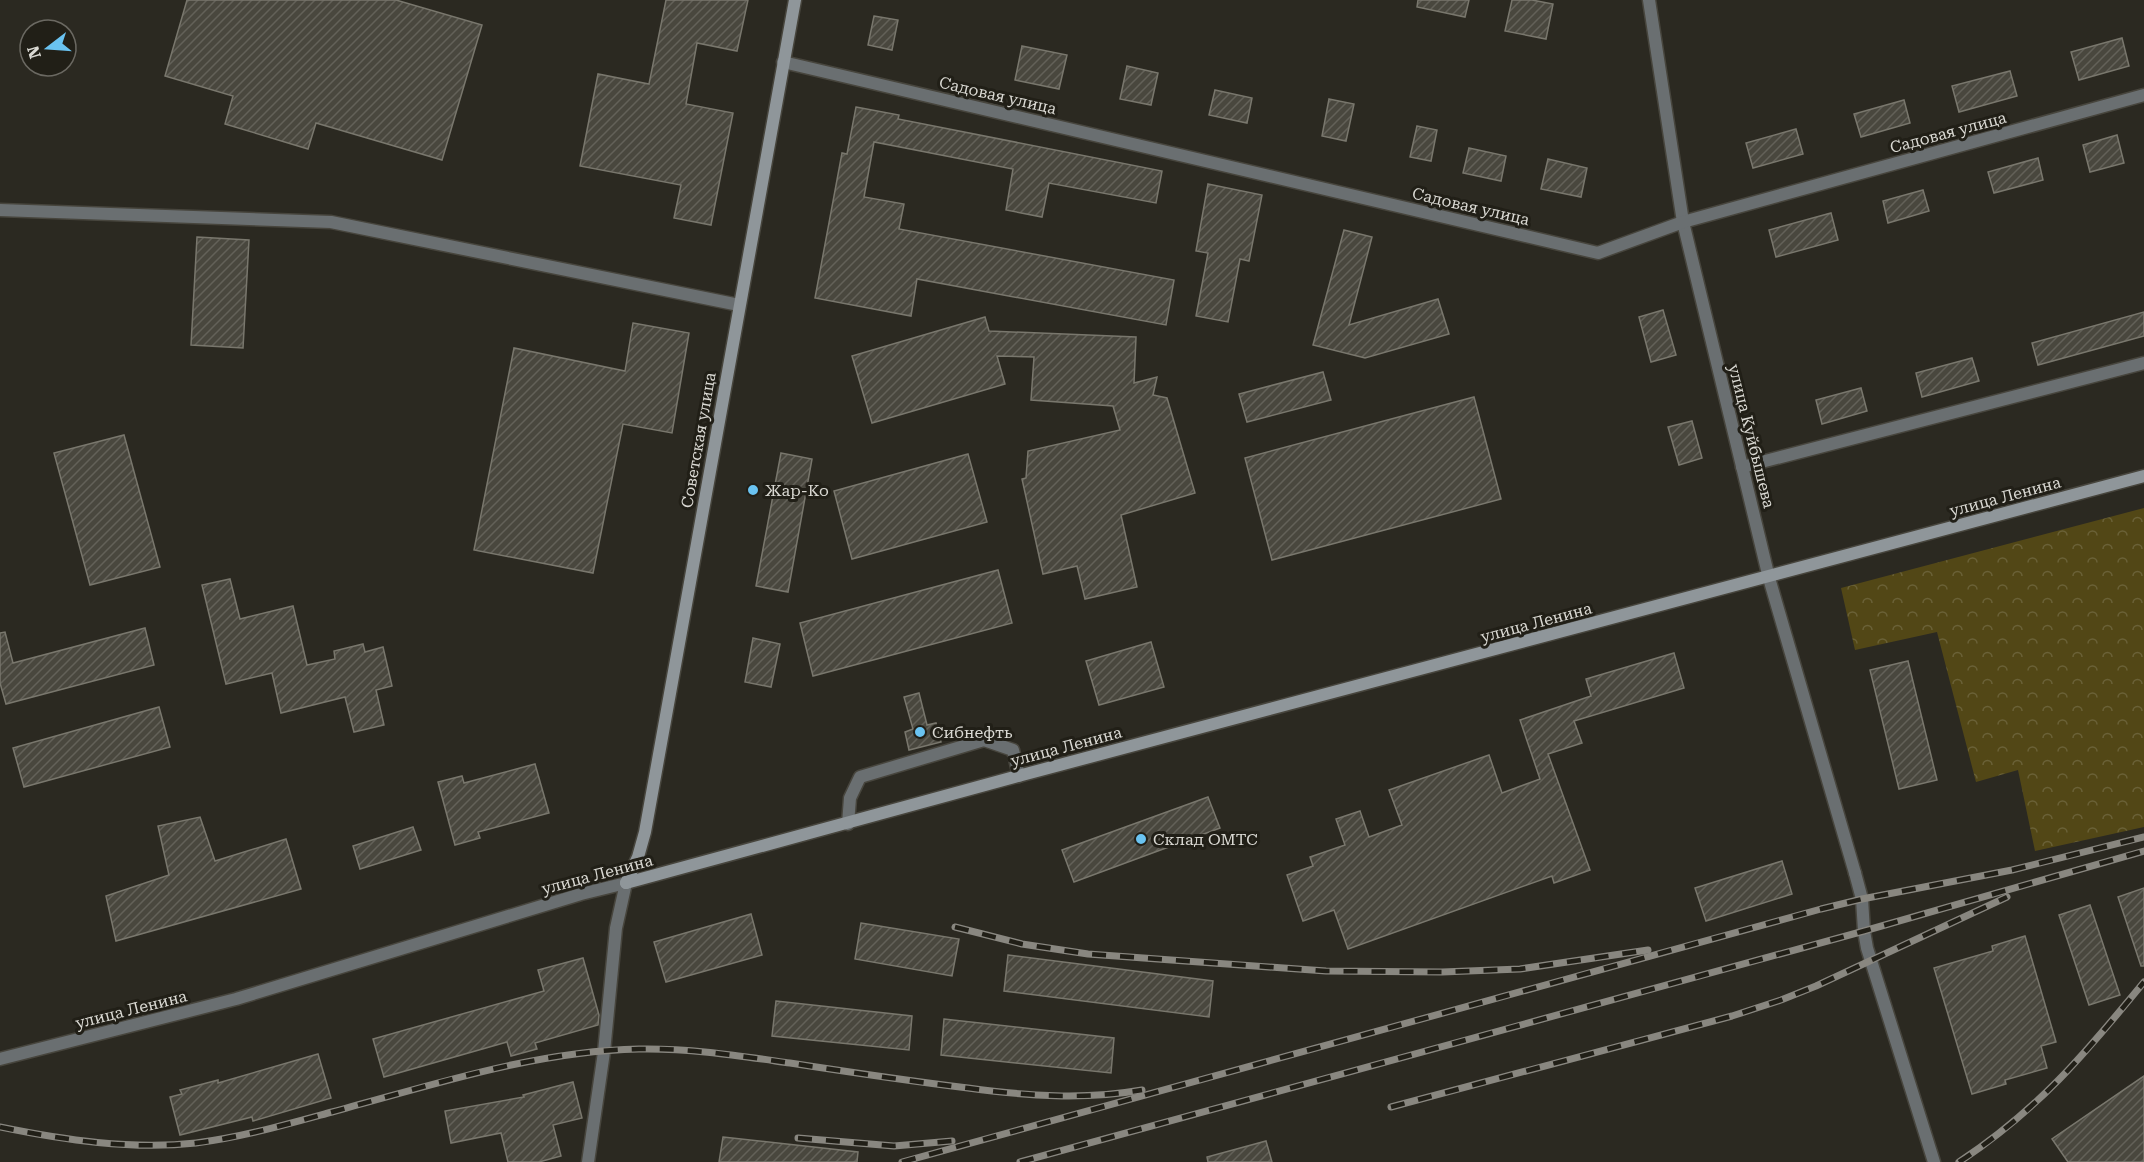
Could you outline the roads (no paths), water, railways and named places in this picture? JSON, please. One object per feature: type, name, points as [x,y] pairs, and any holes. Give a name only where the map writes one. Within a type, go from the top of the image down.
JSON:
[{"type":"street","name":"Советская улица","points":[[626,883],[638,857],[645,832],[795,0]]},
{"type":"street","name":"улица Куйбышева","points":[[1649,0],[1683,222],[1769,578],[1862,899],[1864,931],[1868,948],[1934,1162]]},
{"type":"street","name":"Садовая улица","points":[[783,63],[1598,253],[1683,222],[2144,95]]},
{"type":"street","points":[[0,210],[331,222],[739,305]]},
{"type":"street","points":[[1742,467],[2144,363]]},
{"type":"street","name":"улица Ленина","points":[[0,1059],[236,999],[581,894],[2144,476]]},
{"type":"street","points":[[848,824],[850,798],[860,777],[984,740],[1013,750],[1019,776]]},
{"type":"street","points":[[588,1162],[604,1052],[616,928],[619,906],[626,883]]},
{"type":"railway","points":[[902,1162],[1821,909],[2012,870],[2144,837]]},
{"type":"railway","points":[[1020,1162],[1864,931],[2144,851]]},
{"type":"railway","points":[[1391,1107],[1732,1016],[1781,1000],[2007,897]]},
{"type":"railway","points":[[955,927],[1022,944],[1088,954],[1326,971],[1442,972],[1520,969],[1648,950]]},
{"type":"railway","points":[[1959,1162],[2013,1122],[2059,1080],[2144,982]]},
{"type":"railway","points":[[0,1127],[48,1136],[122,1144],[196,1143],[265,1130],[484,1071],[561,1056],[639,1049],[715,1053],[1012,1093],[1077,1096],[1142,1090]]},
{"type":"railway","points":[[798,1138],[894,1146],[952,1141]]},
{"type":"place","name":"Жар-Ко","points":[[753,490]]},
{"type":"place","name":"Сибнефть","points":[[920,732]]},
{"type":"place","name":"Склад ОМТС","points":[[1141,839]]}]
